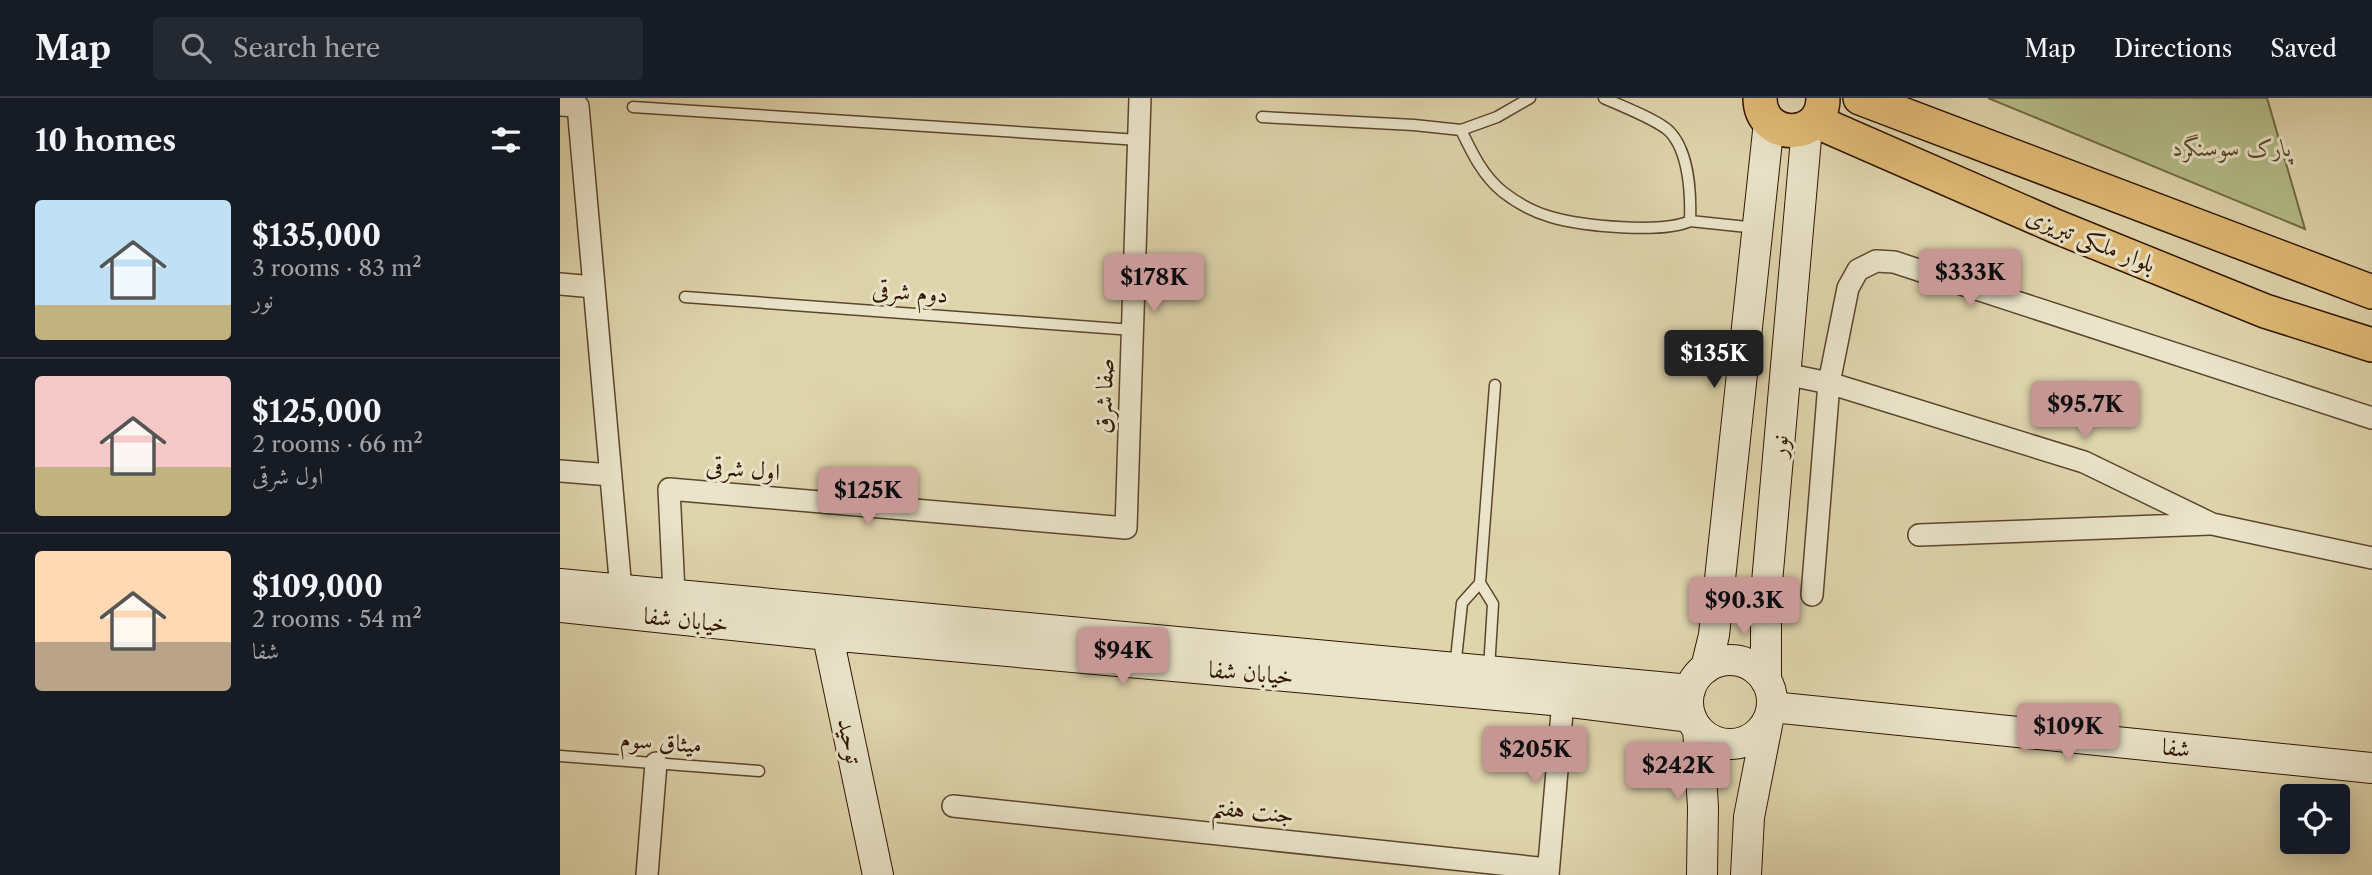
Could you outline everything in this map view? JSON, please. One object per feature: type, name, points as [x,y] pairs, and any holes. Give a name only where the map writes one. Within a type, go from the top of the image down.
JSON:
[{"type":"main road","name":"بلوار ملکى تبریزى","points":[[1860,98],[2372,292]]},
{"type":"main road","points":[[1760,105],[1777,128],[1787,131],[1797,131],[1815,116]]},
{"type":"main road","name":"نور","points":[[1702,875],[1703,807],[1696,701],[1714,635],[1756,229],[1760,105]]},
{"type":"main road","name":"بلوار ملکى تبریزى","points":[[1815,116],[2054,226],[2265,311],[2372,345]]},
{"type":"main road","name":"نور","points":[[1746,875],[1749,817],[1768,703],[1766,594],[1785,374],[1815,116]]},
{"type":"main road","name":"خیابان شفا","points":[[560,584],[674,593],[825,621],[1563,701],[1696,701]]},
{"type":"main road","name":"خیابان شفا","points":[[560,607],[825,621],[1455,668],[1696,701]]},
{"type":"main road","name":"توحید","points":[[825,621],[878,875]]},
{"type":"main road","points":[[1732,660],[1757,670],[1768,703],[1759,731],[1748,739],[1721,743],[1708,738],[1696,701],[1718,662],[1732,660]]},
{"type":"main road","name":"شفا","points":[[1768,703],[2372,768]]},
{"type":"street","name":"صفا شرق","points":[[1126,528],[1140,98]]},
{"type":"street","points":[[569,106],[594,287],[621,590]]},
{"type":"street","points":[[1812,595],[1829,383],[1848,288],[1858,271],[1876,261],[1894,262],[2372,418]]},
{"type":"street","points":[[560,284],[594,287]]},
{"type":"street","points":[[1785,374],[1829,383],[2084,463],[2212,524],[2372,558]]},
{"type":"street","points":[[560,471],[611,475]]},
{"type":"street","name":"اول شرقی","points":[[674,593],[670,489],[1126,528]]},
{"type":"street","points":[[1919,535],[2212,524]]},
{"type":"street","points":[[1548,872],[1563,701]]},
{"type":"street","points":[[647,875],[656,763]]},
{"type":"street","name":"جنت هفتم","points":[[953,806],[1548,872]]},
{"type":"lane","points":[[1262,117],[1461,130],[1497,117],[1530,98]]},
{"type":"lane","points":[[1604,98],[1668,131],[1676,142],[1687,172],[1690,221]]},
{"type":"lane","points":[[633,107],[1139,140]]},
{"type":"lane","points":[[1461,130],[1480,168],[1502,191],[1525,206],[1552,217],[1604,226],[1665,227],[1690,221],[1756,229]]},
{"type":"lane","name":"دوم شرقی","points":[[685,297],[1133,330]]},
{"type":"lane","points":[[1489,671],[1493,604],[1480,583],[1495,385]]},
{"type":"lane","points":[[1455,668],[1462,603],[1480,583]]},
{"type":"lane","name":"ميثاق سوم","points":[[560,756],[759,771]]},
{"type":"green space","name":"پارک سوسنگرد","points":[[1988,98],[2267,98],[2305,229]]}]
